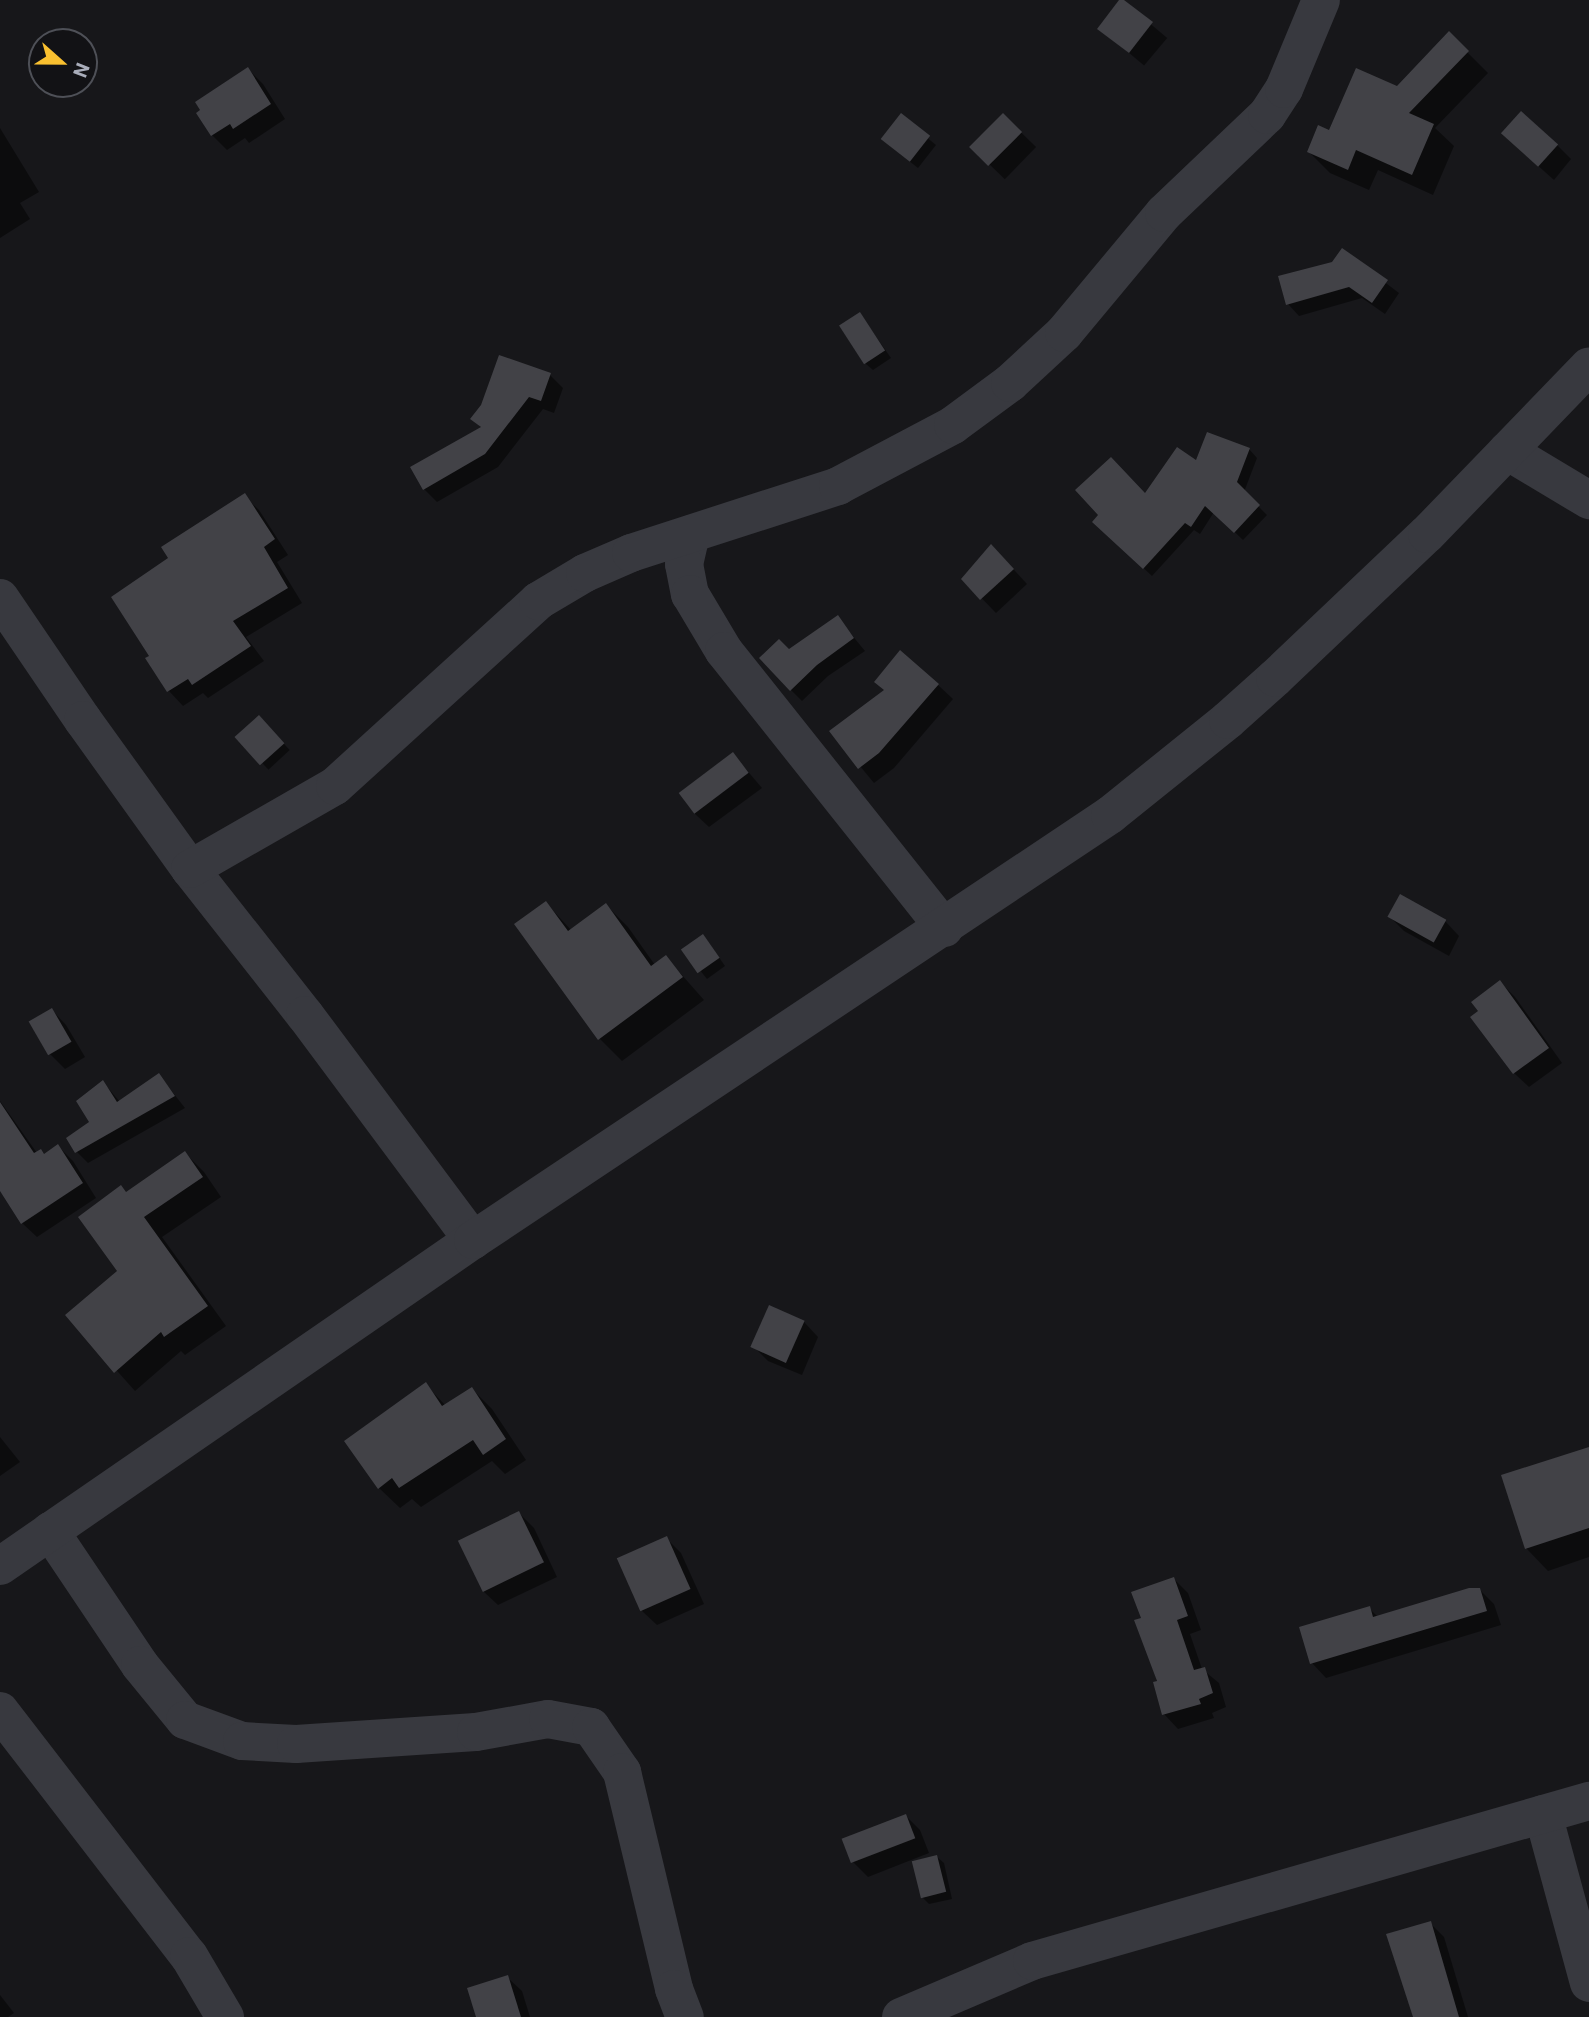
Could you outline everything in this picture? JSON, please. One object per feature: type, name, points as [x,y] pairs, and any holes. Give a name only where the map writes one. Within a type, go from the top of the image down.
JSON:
[{"type":"street","points":[[190,869],[335,786],[538,600],[597,568],[838,486],[953,425],[1010,383],[1064,332],[1164,213],[1267,116],[1284,89],[1321,0]]},
{"type":"street","points":[[0,1566],[473,1240],[1110,815],[1228,720],[1427,534],[1589,366]]},
{"type":"street","points":[[1507,451],[1589,500]]},
{"type":"street","points":[[691,534],[684,564],[690,594],[724,651],[944,928]]},
{"type":"street","points":[[0,598],[82,720],[190,869],[305,1015],[473,1240]]},
{"type":"street","points":[[50,1531],[140,1665],[185,1720],[242,1741],[296,1744],[463,1732],[548,1719],[591,1727],[622,1772],[674,1989],[685,2017]]},
{"type":"street","points":[[0,1711],[189,1956],[225,2017]]},
{"type":"street","points":[[901,2017],[1032,1961],[1589,1801]]},
{"type":"street","points":[[1544,1814],[1589,1983]]},
{"type":"building","points":[[1119,0],[1124,0],[1153,22],[1129,53],[1097,29]]},
{"type":"building","points":[[1449,31],[1469,51],[1409,113],[1434,124],[1412,175],[1356,150],[1348,170],[1307,152],[1318,125],[1329,130],[1356,68],[1397,86]]},
{"type":"building","points":[[248,67],[271,104],[233,129],[230,124],[211,136],[196,113],[200,110],[195,102]]},
{"type":"building","points":[[1521,111],[1558,144],[1538,167],[1501,133]]},
{"type":"building","points":[[901,113],[930,136],[910,162],[881,139]]},
{"type":"building","points":[[1003,113],[1022,132],[988,166],[969,147]]},
{"type":"building","points":[[1342,248],[1388,280],[1372,303],[1349,287],[1286,305],[1278,276],[1332,262]]},
{"type":"building","points":[[860,312],[885,351],[864,364],[839,326]]},
{"type":"building","points":[[499,355],[551,373],[541,401],[529,397],[485,454],[423,490],[410,467],[481,427],[470,419],[481,405]]},
{"type":"building","points":[[1207,432],[1250,448],[1237,482],[1260,505],[1234,533],[1205,506],[1191,527],[1185,523],[1143,569],[1092,522],[1098,515],[1075,490],[1111,457],[1145,493],[1177,447],[1196,460]]},
{"type":"building","points":[[245,493],[275,539],[264,547],[288,588],[233,621],[251,646],[192,685],[188,679],[167,692],[145,658],[149,656],[111,597],[168,558],[161,547]]},
{"type":"building","points":[[991,544],[1014,569],[980,600],[961,579]]},
{"type":"building","points":[[838,615],[854,638],[817,665],[790,691],[759,658],[779,639],[789,649]]},
{"type":"building","points":[[900,650],[939,684],[879,753],[858,769],[829,731],[884,690],[874,682]]},
{"type":"building","points":[[259,715],[284,743],[260,765],[234,737]]},
{"type":"building","points":[[733,752],[749,773],[694,814],[679,793]]},
{"type":"building","points":[[1400,894],[1446,920],[1434,942],[1387,917]]},
{"type":"building","points":[[546,901],[568,931],[606,903],[651,966],[666,955],[683,977],[598,1040],[514,924]]},
{"type":"building","points":[[703,934],[720,958],[698,973],[681,949]]},
{"type":"building","points":[[1500,980],[1549,1048],[1513,1074],[1470,1017],[1478,1011],[1471,1002]]},
{"type":"building","points":[[52,1008],[72,1042],[48,1055],[29,1022]]},
{"type":"building","points":[[159,1073],[175,1096],[75,1153],[66,1138],[89,1122],[76,1101],[103,1080],[117,1102]]},
{"type":"building","points":[[0,1102],[34,1153],[41,1149],[44,1154],[58,1144],[83,1183],[21,1224],[0,1191]]},
{"type":"building","points":[[185,1151],[203,1177],[144,1217],[208,1306],[164,1337],[161,1332],[114,1373],[65,1315],[117,1271],[78,1217],[121,1185],[126,1192]]},
{"type":"building","points":[[769,1305],[805,1321],[786,1363],[750,1347]]},
{"type":"building","points":[[426,1382],[442,1406],[472,1387],[506,1439],[483,1455],[473,1440],[399,1488],[392,1478],[378,1489],[344,1441]]},
{"type":"building","points":[[1589,1447],[1589,1528],[1525,1549],[1501,1475]]},
{"type":"building","points":[[519,1511],[544,1562],[483,1592],[458,1541]]},
{"type":"building","points":[[667,1536],[691,1589],[640,1611],[617,1558]]},
{"type":"building","points":[[1174,1577],[1188,1616],[1177,1620],[1194,1670],[1205,1667],[1213,1693],[1199,1699],[1201,1704],[1162,1715],[1153,1682],[1157,1681],[1134,1620],[1141,1618],[1131,1592]]},
{"type":"building","points":[[1469,1588],[1480,1588],[1487,1611],[1310,1664],[1299,1627],[1370,1606],[1373,1617]]},
{"type":"building","points":[[906,1814],[915,1838],[851,1863],[842,1839]]},
{"type":"building","points":[[937,1855],[946,1892],[921,1898],[912,1861]]},
{"type":"building","points":[[1431,1921],[1459,2017],[1413,2017],[1386,1934]]},
{"type":"building","points":[[508,1975],[521,2017],[476,2017],[467,1988]]}]
